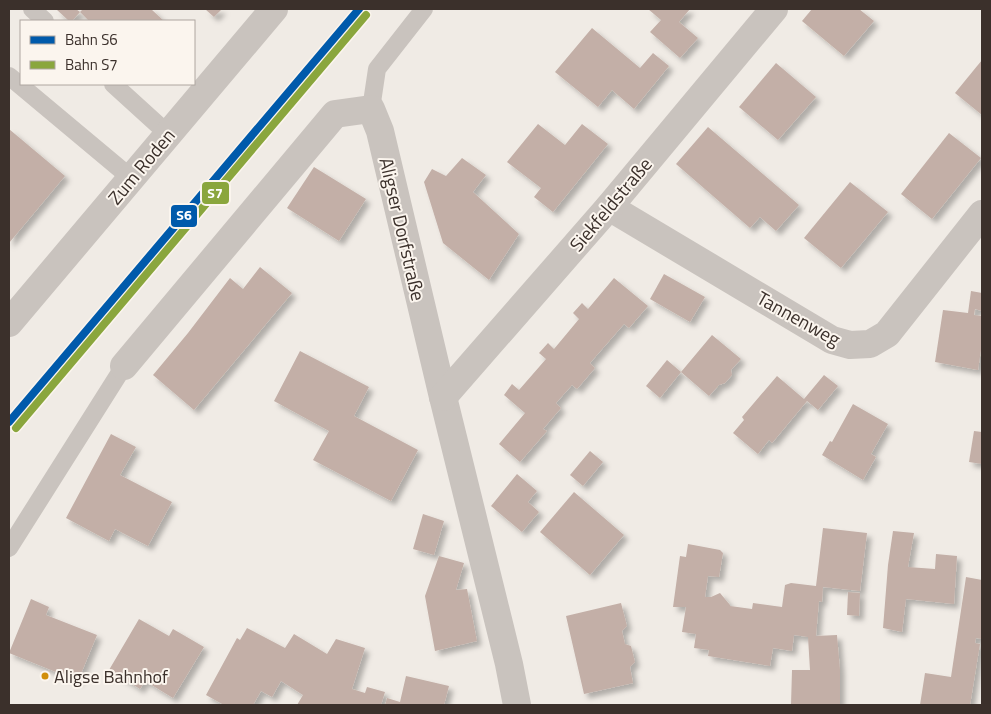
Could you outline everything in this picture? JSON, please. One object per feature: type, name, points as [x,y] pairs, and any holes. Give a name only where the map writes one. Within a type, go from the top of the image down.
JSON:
[{"type":"street","name":"Zum Roden","points":[[9,323],[274,9]]},
{"type":"street","name":"Siekfeldstraße","points":[[443,397],[609,207],[774,9]]},
{"type":"street","points":[[124,366],[336,114],[371,109]]},
{"type":"street","name":"Aligser Dorfstraße","points":[[371,109],[380,131],[509,664],[517,705]]},
{"type":"street","name":"Tannenweg","points":[[609,207],[832,340],[850,346],[870,344],[887,334],[982,214]]},
{"type":"lane","points":[[32,9],[44,20]]},
{"type":"lane","points":[[371,109],[377,69],[424,9]]},
{"type":"lane","points":[[9,76],[131,178]]},
{"type":"lane","points":[[114,85],[168,134]]},
{"type":"lane","points":[[9,548],[124,366]]},
{"type":"building","points":[[56,9],[76,9],[80,12],[73,20],[68,20]]},
{"type":"building","points":[[83,9],[151,9],[163,20],[88,20],[80,12]]},
{"type":"building","points":[[205,9],[222,9],[214,17]]},
{"type":"building","points":[[648,9],[690,9],[679,22],[698,38],[680,58],[650,32],[661,20]]},
{"type":"building","points":[[812,9],[859,9],[874,21],[844,56],[802,21]]},
{"type":"building","points":[[592,28],[640,68],[653,53],[669,66],[634,109],[612,90],[598,107],[555,72]]},
{"type":"building","points":[[982,60],[982,115],[955,93]]},
{"type":"building","points":[[776,63],[816,97],[778,140],[739,107]]},
{"type":"building","points":[[538,124],[565,145],[582,124],[608,144],[553,212],[534,197],[541,188],[507,162]]},
{"type":"building","points":[[708,127],[799,205],[776,231],[760,217],[750,228],[676,164]]},
{"type":"building","points":[[9,129],[65,176],[9,243]]},
{"type":"building","points":[[949,133],[981,158],[932,219],[901,194]]},
{"type":"building","points":[[462,158],[486,175],[473,192],[519,234],[489,280],[443,243],[424,182],[432,169],[446,176]]},
{"type":"building","points":[[314,167],[366,199],[339,241],[287,208]]},
{"type":"building","points":[[850,182],[888,212],[841,268],[804,238]]},
{"type":"building","points":[[260,267],[292,293],[194,410],[153,375],[230,278],[243,289]]},
{"type":"building","points":[[664,274],[705,297],[690,322],[650,299]]},
{"type":"building","points":[[614,278],[648,306],[629,328],[624,324],[590,363],[595,368],[577,389],[572,385],[556,403],[561,408],[543,429],[547,431],[520,462],[499,444],[525,413],[504,395],[512,384],[519,390],[546,359],[539,353],[548,343],[554,349],[579,319],[573,313],[582,303],[588,309]]},
{"type":"building","points":[[971,291],[982,293],[982,311],[975,309],[974,315],[982,316],[982,343],[978,370],[935,362],[943,310],[968,313]]},
{"type":"building","points":[[712,335],[741,359],[731,370],[732,375],[709,396],[681,372]]},
{"type":"building","points":[[300,351],[369,387],[354,416],[418,450],[391,501],[313,460],[329,431],[274,401]]},
{"type":"building","points":[[667,360],[681,372],[660,398],[646,386]]},
{"type":"building","points":[[824,375],[838,386],[818,410],[807,401],[772,443],[769,440],[758,454],[733,433],[744,420],[742,417],[777,376],[804,399]]},
{"type":"building","points":[[853,404],[888,424],[871,454],[876,457],[863,480],[822,455],[830,441],[832,442]]},
{"type":"building","points":[[974,431],[982,432],[982,464],[969,462]]},
{"type":"building","points":[[111,434],[136,447],[120,475],[172,502],[148,546],[115,529],[109,541],[66,518]]},
{"type":"building","points":[[590,451],[603,462],[583,486],[570,475]]},
{"type":"building","points":[[517,474],[537,491],[528,502],[539,512],[522,532],[491,506]]},
{"type":"building","points":[[574,492],[624,535],[590,575],[540,532]]},
{"type":"building","points":[[423,514],[444,521],[434,555],[413,549]]},
{"type":"building","points":[[823,528],[867,533],[860,591],[823,587],[822,602],[819,601],[816,636],[837,635],[840,705],[791,705],[792,670],[810,670],[808,637],[794,635],[792,651],[773,648],[770,666],[708,656],[709,650],[694,648],[696,634],[682,632],[686,607],[673,607],[680,556],[686,557],[688,544],[720,550],[723,553],[719,577],[708,576],[705,597],[711,597],[720,593],[730,606],[752,609],[753,603],[782,607],[785,585],[791,583],[816,586]]},
{"type":"building","points":[[893,531],[914,533],[908,567],[935,569],[936,554],[957,556],[954,604],[906,599],[902,632],[883,628]]},
{"type":"building","points":[[439,556],[464,563],[456,590],[467,589],[477,641],[435,651],[425,596]]},
{"type":"building","points":[[966,577],[982,580],[982,639],[976,638],[975,643],[980,644],[970,705],[920,705],[925,673],[951,677]]},
{"type":"building","points":[[848,592],[860,593],[859,616],[847,615]]},
{"type":"building","points":[[31,599],[49,607],[46,615],[97,635],[78,681],[9,653]]},
{"type":"building","points":[[621,603],[627,626],[622,631],[625,644],[631,646],[635,662],[630,667],[633,683],[584,694],[566,616]]},
{"type":"building","points":[[139,619],[169,636],[173,629],[204,647],[173,698],[145,681],[140,689],[109,670]]},
{"type":"building","points":[[247,628],[285,648],[294,634],[327,654],[336,639],[365,648],[352,689],[365,693],[367,687],[385,692],[381,705],[297,705],[303,695],[281,681],[272,697],[261,691],[253,705],[224,705],[206,695],[237,638],[240,640]]},
{"type":"building","points":[[406,676],[449,686],[444,705],[385,705],[387,698],[400,702]]},
{"type":"rail line","name":"S6","points":[[9,422],[359,9]]},
{"type":"rail line","name":"S7","points":[[16,428],[366,15]]},
{"type":"place","name":"Aligse Bahnhof","points":[[45,676]]}]
